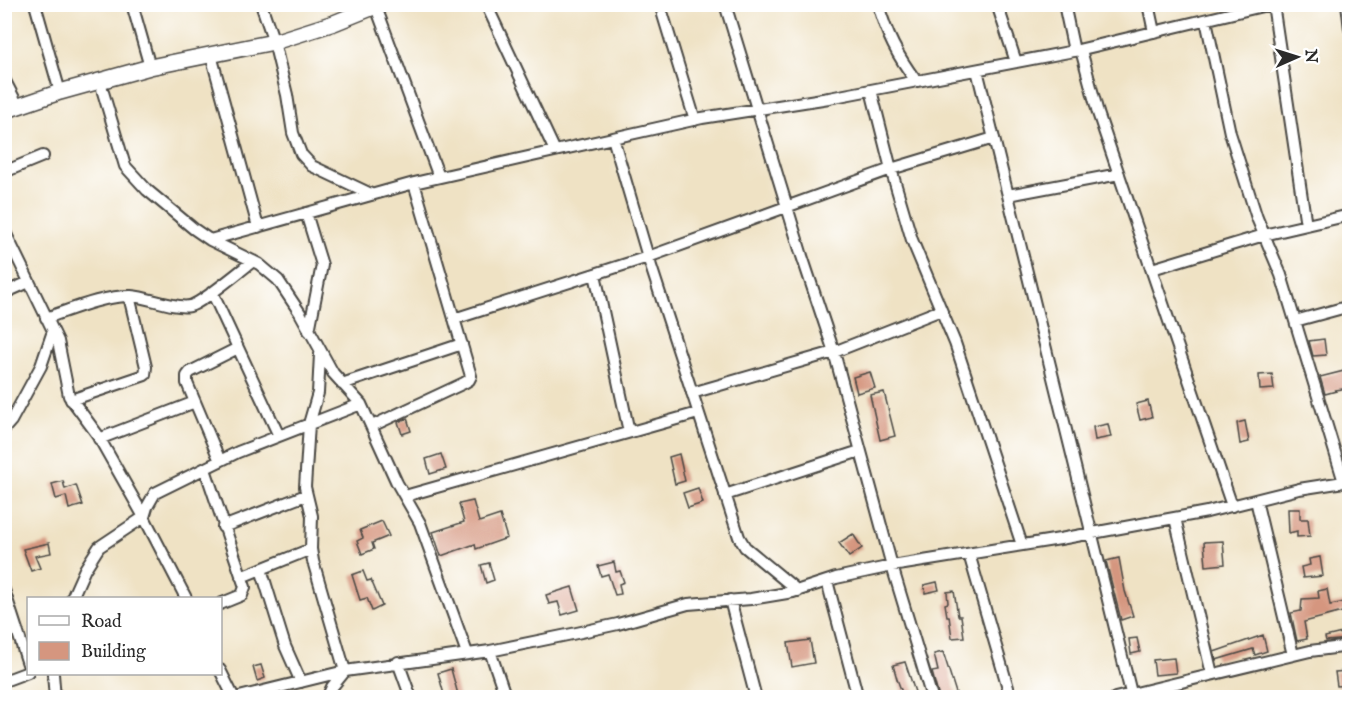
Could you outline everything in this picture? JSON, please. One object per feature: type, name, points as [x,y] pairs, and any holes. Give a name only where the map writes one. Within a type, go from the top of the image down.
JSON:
[{"type":"street","points":[[35,4],[60,92]]},
{"type":"street","points":[[132,4],[150,67]]},
{"type":"street","points":[[261,4],[274,42],[287,95],[293,134],[301,154],[312,166],[371,195]]},
{"type":"street","points":[[486,4],[555,151]]},
{"type":"street","points":[[724,4],[834,352],[892,566],[932,698]]},
{"type":"street","points":[[878,4],[886,32],[895,52],[916,81]]},
{"type":"street","points":[[997,4],[1016,62]]},
{"type":"street","points":[[1064,4],[1098,113],[1232,506]]},
{"type":"street","points":[[1148,4],[1154,32]]},
{"type":"street","points":[[210,240],[414,183],[613,138],[696,120],[871,90],[1077,50],[1206,20],[1243,8],[1272,4],[1306,225]]},
{"type":"street","points":[[1347,4],[1350,29]]},
{"type":"street","points":[[4,79],[11,109],[60,92],[150,67],[274,42],[334,23],[375,6],[439,177]]},
{"type":"street","points":[[663,15],[696,120]]},
{"type":"street","points":[[222,674],[235,698],[345,671],[490,651],[618,624],[679,606],[798,591],[827,581],[892,566],[1175,518],[1299,489],[1347,482],[1281,275],[1257,218],[1230,133],[1206,20]]},
{"type":"street","points":[[211,55],[258,226]]},
{"type":"street","points":[[977,70],[1131,693]]},
{"type":"street","points":[[100,82],[125,166],[147,190],[210,240],[253,261],[278,280],[300,313],[329,368],[361,404],[428,545],[467,653]]},
{"type":"street","points":[[871,90],[912,240],[954,343],[1022,545]]},
{"type":"street","points":[[613,138],[648,257],[739,537],[745,548],[798,591]]},
{"type":"street","points":[[454,319],[648,257],[891,169],[994,138]]},
{"type":"street","points":[[4,172],[44,156]]},
{"type":"street","points":[[1008,195],[1119,174]]},
{"type":"street","points":[[372,426],[469,380],[471,376],[414,183]]},
{"type":"street","points":[[306,213],[322,265],[309,331]]},
{"type":"street","points":[[1152,269],[1264,235],[1350,215]]},
{"type":"street","points":[[4,230],[58,341],[71,400],[99,439],[144,517],[185,597]]},
{"type":"street","points":[[46,318],[109,298],[129,296],[188,307],[197,303],[253,261]]},
{"type":"street","points":[[595,274],[629,432]]},
{"type":"street","points":[[4,293],[29,282]]},
{"type":"street","points":[[212,292],[279,436]]},
{"type":"street","points":[[71,400],[145,375],[146,368],[129,296]]},
{"type":"street","points":[[1295,321],[1350,306]]},
{"type":"street","points":[[692,393],[834,352],[941,310]]},
{"type":"street","points":[[4,429],[11,421],[41,366],[53,331]]},
{"type":"street","points":[[342,384],[462,344]]},
{"type":"street","points":[[220,461],[187,382],[188,374],[238,348]]},
{"type":"street","points":[[320,351],[318,393],[309,424],[305,486],[312,516],[311,549],[345,671]]},
{"type":"street","points":[[99,439],[195,402]]},
{"type":"street","points":[[72,597],[85,569],[99,547],[144,517],[155,494],[220,461],[361,404]]},
{"type":"street","points":[[405,496],[698,413]]},
{"type":"street","points":[[725,495],[861,452]]},
{"type":"street","points":[[205,469],[245,587],[242,595],[222,603]]},
{"type":"street","points":[[223,527],[306,495]]},
{"type":"street","points":[[1256,500],[1293,655]]},
{"type":"street","points":[[1175,518],[1212,674]]},
{"type":"street","points":[[241,577],[311,549]]},
{"type":"street","points":[[969,554],[1011,698]]},
{"type":"street","points":[[261,569],[285,646],[301,682]]},
{"type":"street","points":[[827,581],[858,698]]},
{"type":"street","points":[[4,590],[27,661]]},
{"type":"street","points":[[730,600],[756,698]]},
{"type":"street","points":[[1115,698],[1293,655],[1350,646]]},
{"type":"street","points":[[490,651],[506,698]]},
{"type":"street","points":[[398,662],[411,698]]},
{"type":"street","points":[[327,698],[332,687],[345,671]]},
{"type":"street","points":[[4,681],[27,672]]},
{"type":"street","points":[[53,675],[55,698]]},
{"type":"building","points":[[1324,339],[1326,355],[1313,356],[1309,341]]},
{"type":"building","points":[[1344,371],[1345,374],[1350,373],[1350,388],[1325,394],[1320,377]]},
{"type":"building","points":[[870,372],[875,388],[857,393],[853,377]]},
{"type":"building","points":[[1272,374],[1274,389],[1260,390],[1259,375]]},
{"type":"building","points":[[884,392],[895,436],[880,440],[870,395]]},
{"type":"building","points":[[1148,401],[1152,417],[1140,420],[1136,404]]},
{"type":"building","points":[[407,418],[411,431],[402,434],[398,422]]},
{"type":"building","points":[[1245,421],[1249,442],[1240,444],[1237,423]]},
{"type":"building","points":[[1108,424],[1111,437],[1095,440],[1093,427]]},
{"type":"building","points":[[441,454],[446,469],[430,474],[426,459]]},
{"type":"building","points":[[679,454],[685,481],[675,484],[669,457]]},
{"type":"building","points":[[63,481],[65,489],[76,485],[83,505],[69,509],[66,496],[56,499],[52,484]]},
{"type":"building","points":[[698,488],[703,503],[688,508],[683,493]]},
{"type":"building","points":[[473,501],[479,522],[500,515],[507,538],[476,549],[475,544],[441,556],[433,532],[464,522],[459,504]]},
{"type":"building","points":[[1288,509],[1300,509],[1300,519],[1308,519],[1310,536],[1297,537],[1297,531],[1289,533]]},
{"type":"building","points":[[382,521],[389,536],[372,543],[374,549],[362,554],[357,541],[363,538],[360,530]]},
{"type":"building","points":[[853,534],[862,548],[849,557],[839,543]]},
{"type":"building","points":[[1223,541],[1225,564],[1206,566],[1204,542]]},
{"type":"building","points":[[49,543],[51,553],[35,556],[40,568],[31,571],[23,549]]},
{"type":"building","points":[[1320,557],[1323,576],[1303,578],[1301,567],[1310,565],[1309,559]]},
{"type":"building","points":[[1119,558],[1125,591],[1133,616],[1121,620],[1106,561]]},
{"type":"building","points":[[614,562],[616,572],[620,571],[624,582],[619,584],[621,594],[615,595],[608,574],[601,576],[598,566]]},
{"type":"building","points":[[489,563],[494,580],[486,583],[481,565]]},
{"type":"building","points":[[363,571],[367,581],[371,580],[382,606],[372,611],[367,598],[360,600],[352,575]]},
{"type":"building","points":[[937,582],[939,590],[925,593],[924,585]]},
{"type":"building","points":[[572,587],[579,610],[562,615],[558,602],[549,604],[546,595]]},
{"type":"building","points":[[1327,589],[1330,605],[1350,601],[1350,610],[1304,622],[1307,639],[1297,641],[1291,613],[1301,611],[1302,599],[1319,598],[1318,591]]},
{"type":"building","points":[[954,591],[964,637],[952,638],[949,616],[947,616],[945,604],[948,603],[947,592]]},
{"type":"building","points":[[1350,631],[1350,639],[1326,641],[1325,637]]},
{"type":"building","points":[[1263,635],[1267,651],[1255,655],[1253,649],[1216,660],[1214,652]]},
{"type":"building","points":[[1137,638],[1140,652],[1131,654],[1129,639]]},
{"type":"building","points":[[810,640],[814,663],[792,667],[788,643]]},
{"type":"building","points":[[943,652],[957,696],[939,698],[932,672],[938,671],[934,654]]},
{"type":"building","points":[[1174,658],[1176,673],[1155,675],[1153,660]]},
{"type":"building","points":[[905,662],[917,698],[904,698],[897,679],[893,665]]},
{"type":"building","points":[[261,665],[265,678],[257,681],[253,667]]},
{"type":"building","points":[[451,669],[459,698],[445,698],[438,673]]},
{"type":"building","points":[[1348,671],[1349,685],[1337,686],[1335,672]]}]
